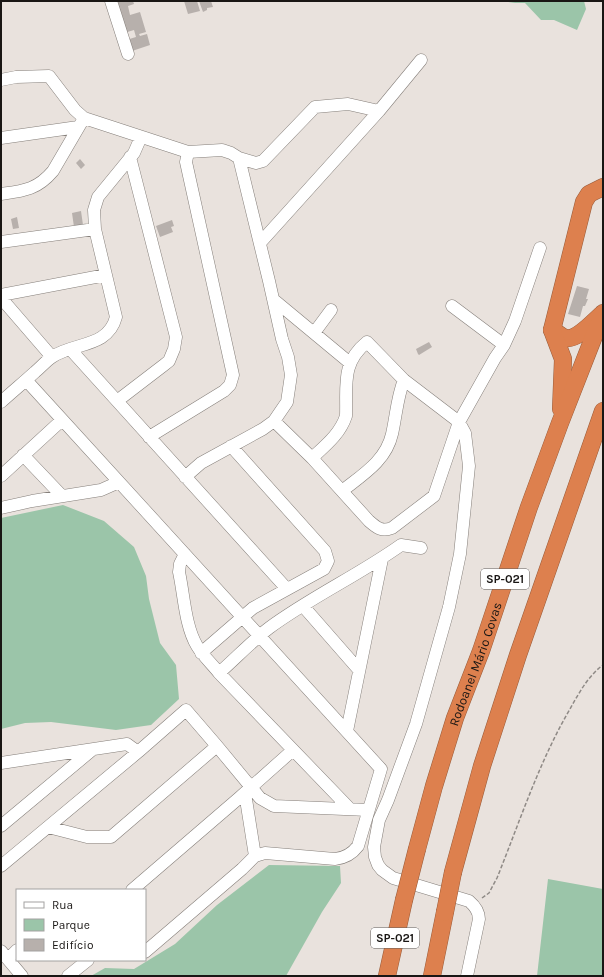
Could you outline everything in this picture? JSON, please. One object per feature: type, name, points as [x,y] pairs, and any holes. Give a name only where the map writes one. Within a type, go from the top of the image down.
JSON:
[{"type":"highway","points":[[560,423],[563,359],[552,330],[584,202],[590,194],[603,187]]},
{"type":"highway","points":[[552,330],[564,338],[572,338],[579,334],[603,313]]},
{"type":"highway","name":"Rodoanel Mário Covas","points":[[387,976],[417,848],[455,718],[481,651],[529,507],[603,313]]},
{"type":"highway","name":"SP-021","points":[[432,976],[453,872],[485,759],[518,655],[603,411]]},
{"type":"highway","points":[[593,437],[603,423]]},
{"type":"street","points":[[111,1],[128,54]]},
{"type":"street","points":[[260,243],[379,110],[421,60]]},
{"type":"street","points":[[1,80],[49,76],[75,110],[81,122]]},
{"type":"street","points":[[1,138],[81,122],[141,137],[188,152],[222,150],[239,158],[256,163],[264,161],[315,107],[348,104],[379,110]]},
{"type":"street","points":[[1,194],[28,190],[45,180],[53,171],[81,122]]},
{"type":"street","points":[[1,402],[52,357],[97,340],[106,334],[113,326],[116,317],[95,229],[94,210],[98,197],[134,153],[141,137]]},
{"type":"street","points":[[149,437],[224,390],[230,385],[233,375],[186,162],[188,152]]},
{"type":"street","points":[[117,401],[164,365],[172,355],[176,343],[176,337],[130,158]]},
{"type":"street","points":[[184,476],[201,463],[263,429],[274,421],[287,402],[291,375],[288,357],[282,339],[274,300],[239,158]]},
{"type":"street","points":[[1,242],[95,229]]},
{"type":"street","points":[[274,421],[312,458],[369,521],[379,530],[392,528],[434,496],[459,422],[495,358],[504,345],[515,321],[540,248]]},
{"type":"street","points":[[52,357],[1,297],[106,275]]},
{"type":"street","points":[[274,300],[350,363]]},
{"type":"street","points":[[452,306],[504,345]]},
{"type":"street","points":[[314,333],[331,310]]},
{"type":"street","points":[[312,458],[336,436],[344,423],[346,416],[347,374],[350,363],[358,349],[367,342],[404,380],[459,422],[465,433],[469,466],[460,554],[449,607],[416,724],[388,800],[379,820],[374,847],[378,865],[393,878],[469,901],[478,911],[479,919],[467,976]]},
{"type":"street","points":[[70,349],[287,589]]},
{"type":"street","points":[[26,380],[381,769],[358,846],[352,852],[345,857],[335,859],[265,853],[255,856],[242,869],[146,951]]},
{"type":"street","points":[[342,491],[374,466],[386,449],[392,435],[401,388],[404,380]]},
{"type":"street","points":[[1,476],[62,420]]},
{"type":"street","points":[[201,653],[253,608],[324,569],[328,561],[325,551],[231,446]]},
{"type":"street","points":[[23,455],[62,496]]},
{"type":"street","points":[[1,508],[101,490],[119,482]]},
{"type":"street","points":[[219,673],[268,628],[382,559],[401,545],[421,548]]},
{"type":"street","points":[[185,554],[180,564],[180,572],[189,625],[201,653],[350,809]]},
{"type":"street","points":[[347,731],[382,559]]},
{"type":"street","points":[[303,606],[359,670]]},
{"type":"street","points":[[1,866],[186,710],[217,746],[248,790],[274,806],[368,810]]},
{"type":"street","points":[[1,763],[127,744],[138,752]]},
{"type":"street","points":[[48,827],[87,837],[111,837],[217,746]]},
{"type":"street","points":[[1,826],[92,749]]},
{"type":"street","points":[[133,889],[293,750]]},
{"type":"street","points":[[248,790],[255,856]]},
{"type":"street","points":[[16,950],[5,955],[22,976]]},
{"type":"street","points":[[68,976],[87,961]]},
{"type":"path","points":[[469,901],[479,899],[489,893],[547,752],[580,692],[590,678],[603,665]]},
{"type":"green space","points":[[501,1],[584,1],[586,9],[577,30],[554,20],[541,20],[525,3]]},
{"type":"green space","points":[[63,505],[104,521],[134,547],[146,576],[149,599],[160,643],[176,665],[179,699],[151,725],[116,730],[51,722],[25,723],[1,729],[1,518]]},
{"type":"green space","points":[[269,865],[340,866],[341,883],[322,912],[286,976],[91,976],[105,968],[134,969],[175,944],[217,905]]},
{"type":"green space","points":[[548,879],[603,889],[603,976],[537,976]]},
{"type":"building","points":[[115,1],[133,1],[134,4],[128,6],[130,15],[140,12],[146,32],[139,34],[140,36],[147,34],[150,45],[129,52],[126,40],[136,37],[134,30],[124,33]]},
{"type":"building","points":[[184,1],[197,1],[200,11],[188,14]]},
{"type":"building","points":[[199,1],[211,1],[213,7],[207,8],[207,10],[203,12]]},
{"type":"building","points":[[80,159],[85,165],[81,169],[76,163]]},
{"type":"building","points":[[81,211],[83,225],[74,227],[72,213]]},
{"type":"building","points":[[17,217],[19,228],[13,229],[11,219]]},
{"type":"building","points":[[172,220],[174,226],[171,227],[173,232],[160,237],[156,226]]},
{"type":"building","points":[[577,286],[589,289],[586,299],[588,299],[585,306],[583,306],[580,317],[568,314]]},
{"type":"building","points":[[429,342],[432,347],[419,355],[416,349]]}]
